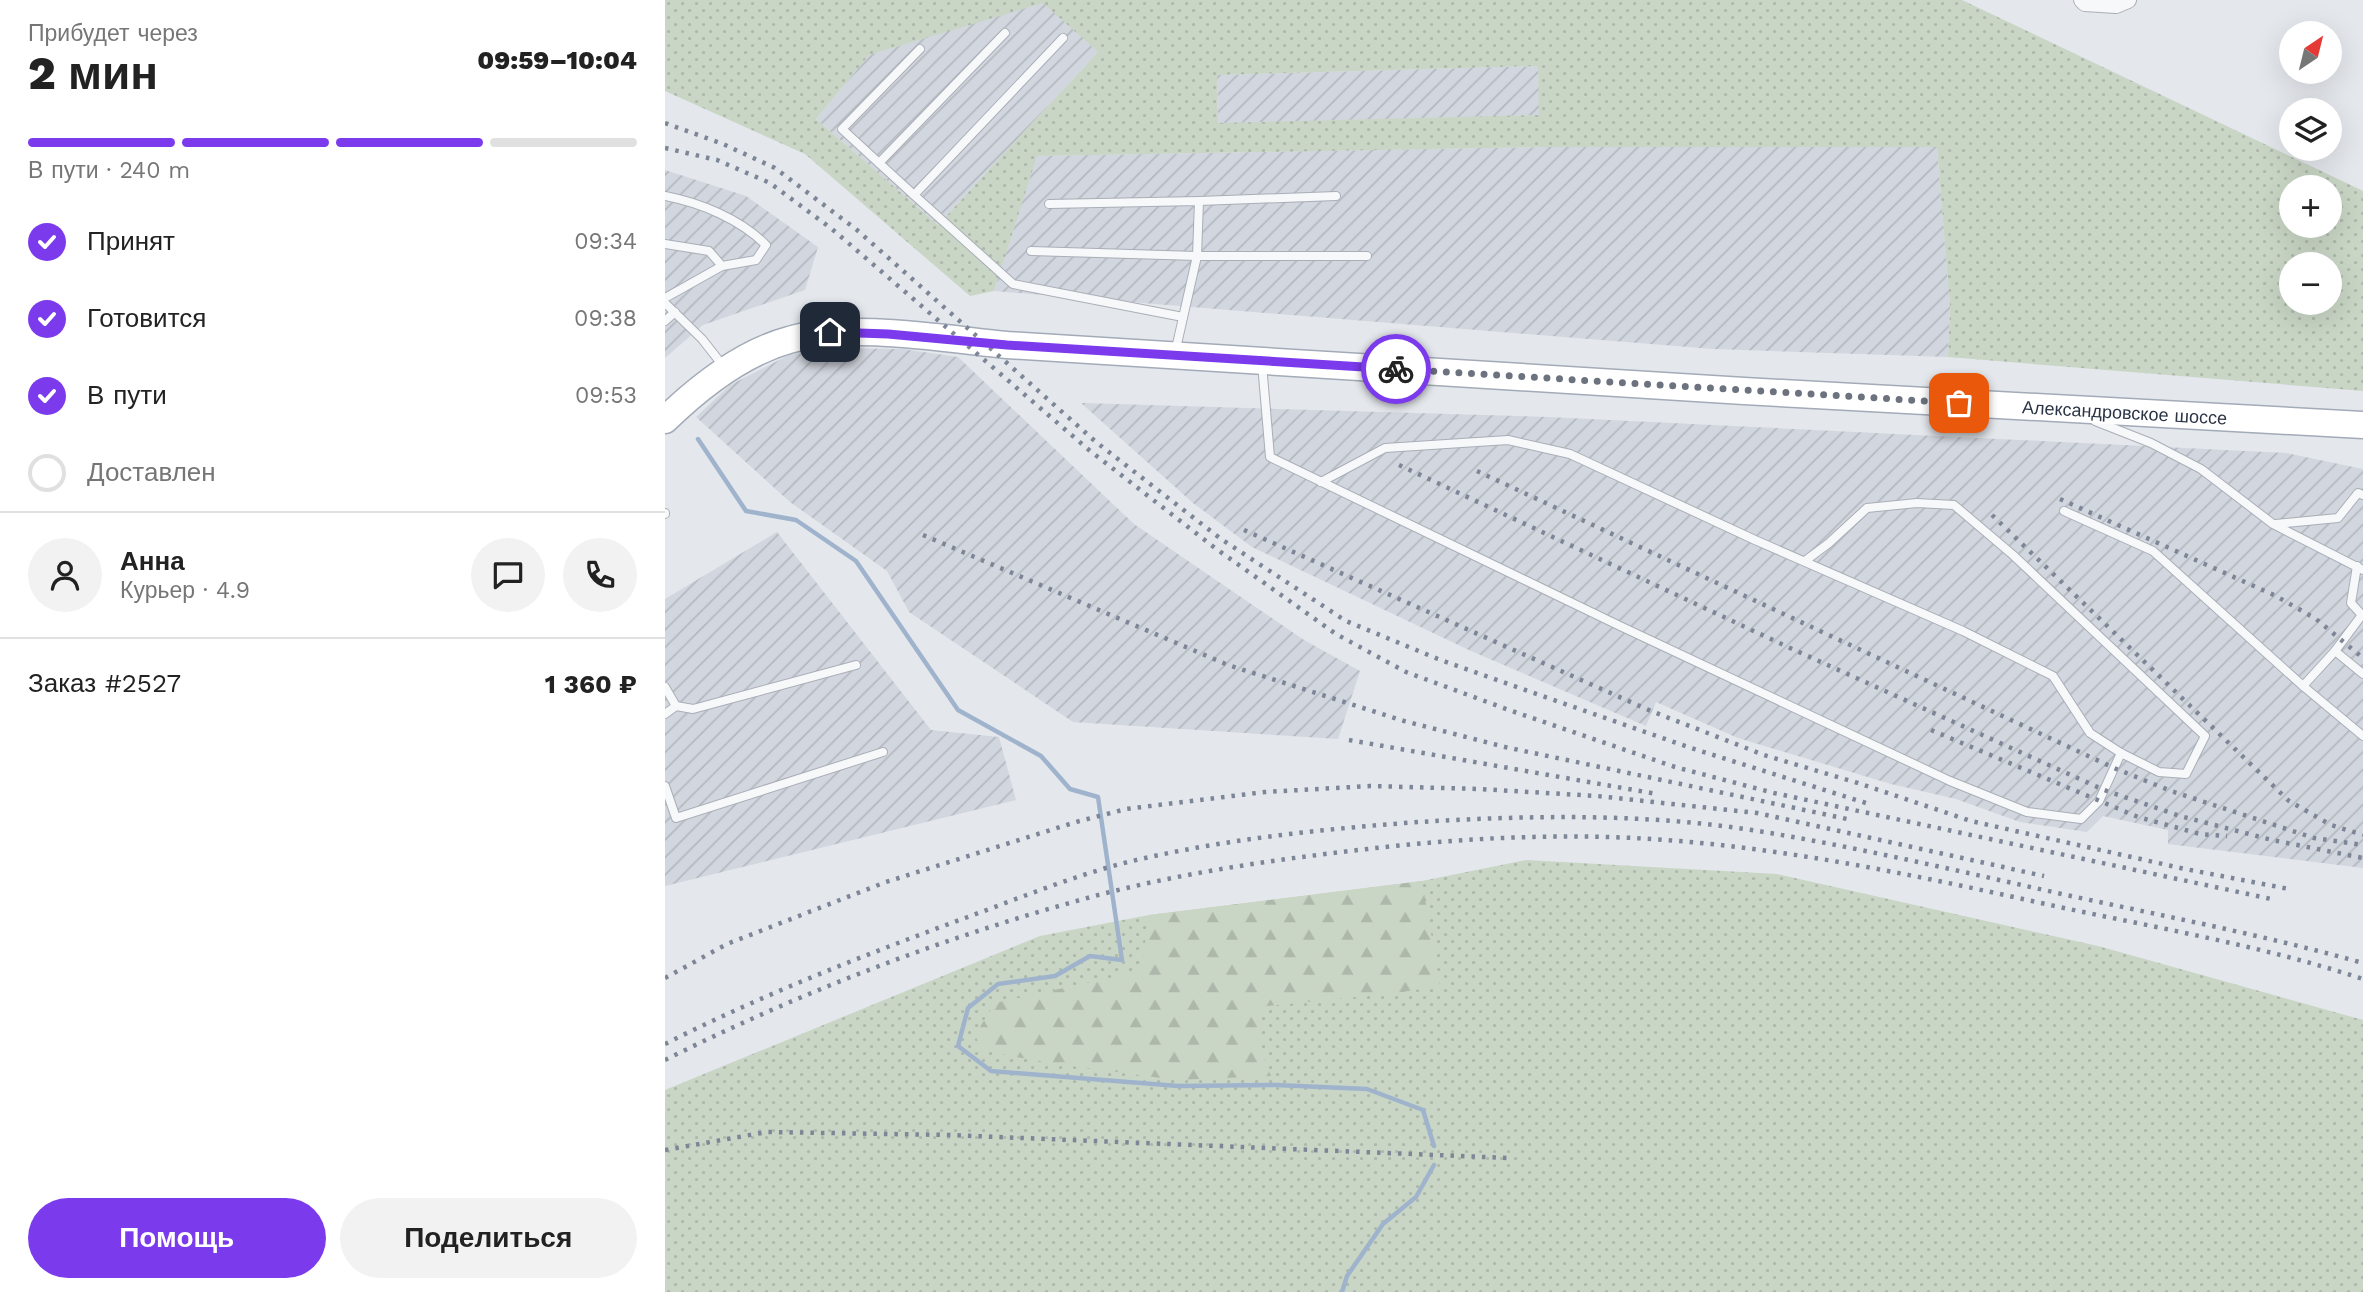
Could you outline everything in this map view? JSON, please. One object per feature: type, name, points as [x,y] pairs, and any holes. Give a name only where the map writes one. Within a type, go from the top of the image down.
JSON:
[{"type":"main road","name":"Александровское шоссе","points":[[665,420],[726,370],[770,346],[830,332],[1174,356],[2363,425]]},
{"type":"street","points":[[2084,2],[2116,5],[2128,0]]},
{"type":"lane","points":[[879,163],[1005,33]]},
{"type":"lane","points":[[914,195],[1063,38]]},
{"type":"lane","points":[[920,49],[842,130],[1013,284],[1183,317]]},
{"type":"lane","points":[[665,196],[723,214],[756,235],[766,245],[756,260],[722,266],[665,298]]},
{"type":"lane","points":[[1049,204],[1336,196]]},
{"type":"lane","points":[[1174,356],[1197,256],[1199,201]]},
{"type":"lane","points":[[665,244],[709,251],[722,266]]},
{"type":"lane","points":[[1031,251],[1197,256],[1367,256]]},
{"type":"lane","points":[[665,303],[702,339],[726,370]]},
{"type":"lane","points":[[665,321],[675,312]]},
{"type":"lane","points":[[1261,361],[1270,457],[1901,758],[2027,812],[2081,819],[2099,802],[2121,753]]},
{"type":"lane","points":[[2067,409],[2151,443],[2201,469],[2273,524],[2360,568],[2351,603],[2362,615],[2335,651],[2303,686]]},
{"type":"lane","points":[[1321,482],[1385,448],[1508,440],[1570,454],[1805,561],[1963,631],[2053,676],[2090,733],[2121,753],[2159,772],[2186,775],[2205,736],[2013,555],[1954,505],[1917,503],[1867,508],[1805,561]]},
{"type":"lane","points":[[2273,524],[2338,518],[2358,493],[2363,495]]},
{"type":"lane","points":[[2064,511],[2153,551],[2303,686],[2363,736]]},
{"type":"lane","points":[[2335,651],[2363,674]]},
{"type":"lane","points":[[665,714],[676,706],[694,709],[856,665]]},
{"type":"lane","points":[[665,687],[676,706]]},
{"type":"lane","points":[[665,786],[676,818],[883,752]]},
{"type":"shaded area","points":[[1043,2],[1098,52],[938,225],[816,119],[869,55]]},
{"type":"shaded area","points":[[1538,66],[1540,115],[1218,124],[1217,75]]},
{"type":"shaded area","points":[[1546,147],[1937,147],[1950,307],[1948,357],[1713,349],[994,291],[1036,156]]},
{"type":"shaded area","points":[[665,170],[746,196],[818,247],[805,290],[703,325],[665,358]]},
{"type":"shaded area","points":[[832,348],[902,349],[958,357],[1134,524],[1304,640],[1360,671],[1338,739],[1073,722],[909,612],[887,571],[790,502],[696,417],[730,385],[789,355]]},
{"type":"shaded area","points":[[1081,403],[1548,417],[2286,453],[2363,469],[2363,868],[2168,844],[2168,830],[2103,816],[2087,832],[2020,822],[1956,799],[1891,784],[1738,738],[1656,702],[1646,726],[1471,651],[1252,547],[1193,503]]},
{"type":"shaded area","points":[[777,532],[931,730],[999,737],[1016,800],[665,886],[665,599]]},
{"type":"green space","points":[[665,0],[1962,0],[2279,151],[2279,161],[2300,161],[2329,175],[2279,175],[2279,238],[2342,238],[2342,181],[2363,191],[2363,391],[1948,357],[1950,307],[1937,147],[1546,147],[1037,156],[994,291],[970,296],[805,154],[665,91]],"holes":[[[1043,3],[1098,52],[938,225],[816,119],[869,55]],[[1538,66],[1539,115],[1218,123],[1217,75]]]},
{"type":"green space","points":[[1526,860],[1777,874],[2098,946],[2363,1020],[2363,1292],[665,1292],[665,1090],[1040,936],[1149,915],[1422,881]]},
{"type":"green space","points":[[1422,881],[1440,986],[1258,1007],[1261,1051],[1271,1076],[1176,1080],[1064,1065],[981,1048],[975,1035],[995,1003],[1141,971],[1149,915]]},
{"type":"waterway","points":[[698,439],[746,511],[796,520],[856,561],[958,710],[1041,756],[1070,789],[1098,797],[1122,960],[1090,956],[1055,976],[998,984],[968,1008],[958,1046],[991,1071],[1178,1086],[1276,1085],[1367,1089],[1423,1110],[1434,1146]]},
{"type":"waterway","points":[[1342,1292],[1347,1276],[1383,1224],[1416,1197],[1434,1165]]},
{"type":"railway","points":[[665,123],[723,144],[775,168],[857,230],[1096,442],[1221,539],[1346,621],[1438,659],[1528,691],[1691,748],[1869,804]]},
{"type":"railway","points":[[665,148],[717,160],[770,183],[832,229],[1089,450],[1215,548],[1336,634],[1406,672],[1675,767],[1774,793],[2276,900]]},
{"type":"railway","points":[[1399,465],[1790,648],[2104,790],[2180,816],[2272,840],[2363,858]]},
{"type":"railway","points":[[1477,471],[2114,768],[2171,791],[2314,838],[2363,845]]},
{"type":"railway","points":[[2060,499],[2276,596],[2316,619],[2363,658]]},
{"type":"railway","points":[[1992,515],[2289,801],[2331,825],[2363,835]]},
{"type":"railway","points":[[1244,530],[1651,711],[1764,755],[1971,821],[2185,869],[2289,889]]},
{"type":"railway","points":[[923,535],[1228,665],[1404,721],[1505,747],[1852,820]]},
{"type":"railway","points":[[1931,730],[2138,817],[2200,834],[2227,836]]},
{"type":"railway","points":[[1349,740],[1657,794]]},
{"type":"railway","points":[[665,978],[727,944],[886,882],[1076,822],[1126,809],[1265,792],[1370,786],[1480,789],[1597,796],[1757,813],[2044,876]]},
{"type":"railway","points":[[665,1044],[776,992],[851,961],[1048,887],[1132,861],[1274,836],[1463,820],[1595,817],[1727,826],[1883,855],[2218,927],[2363,963]]},
{"type":"railway","points":[[665,1060],[768,1011],[874,968],[982,930],[1091,897],[1164,880],[1274,861],[1385,847],[1490,839],[1596,837],[1666,840],[1816,858],[1916,876],[2215,939],[2363,979]]},
{"type":"railway","points":[[665,1150],[767,1132],[949,1135],[1509,1158]]},
{"type":"way so far","points":[[1396,369],[1959,403]]},
{"type":"route","points":[[830,332],[1396,369]]}]
